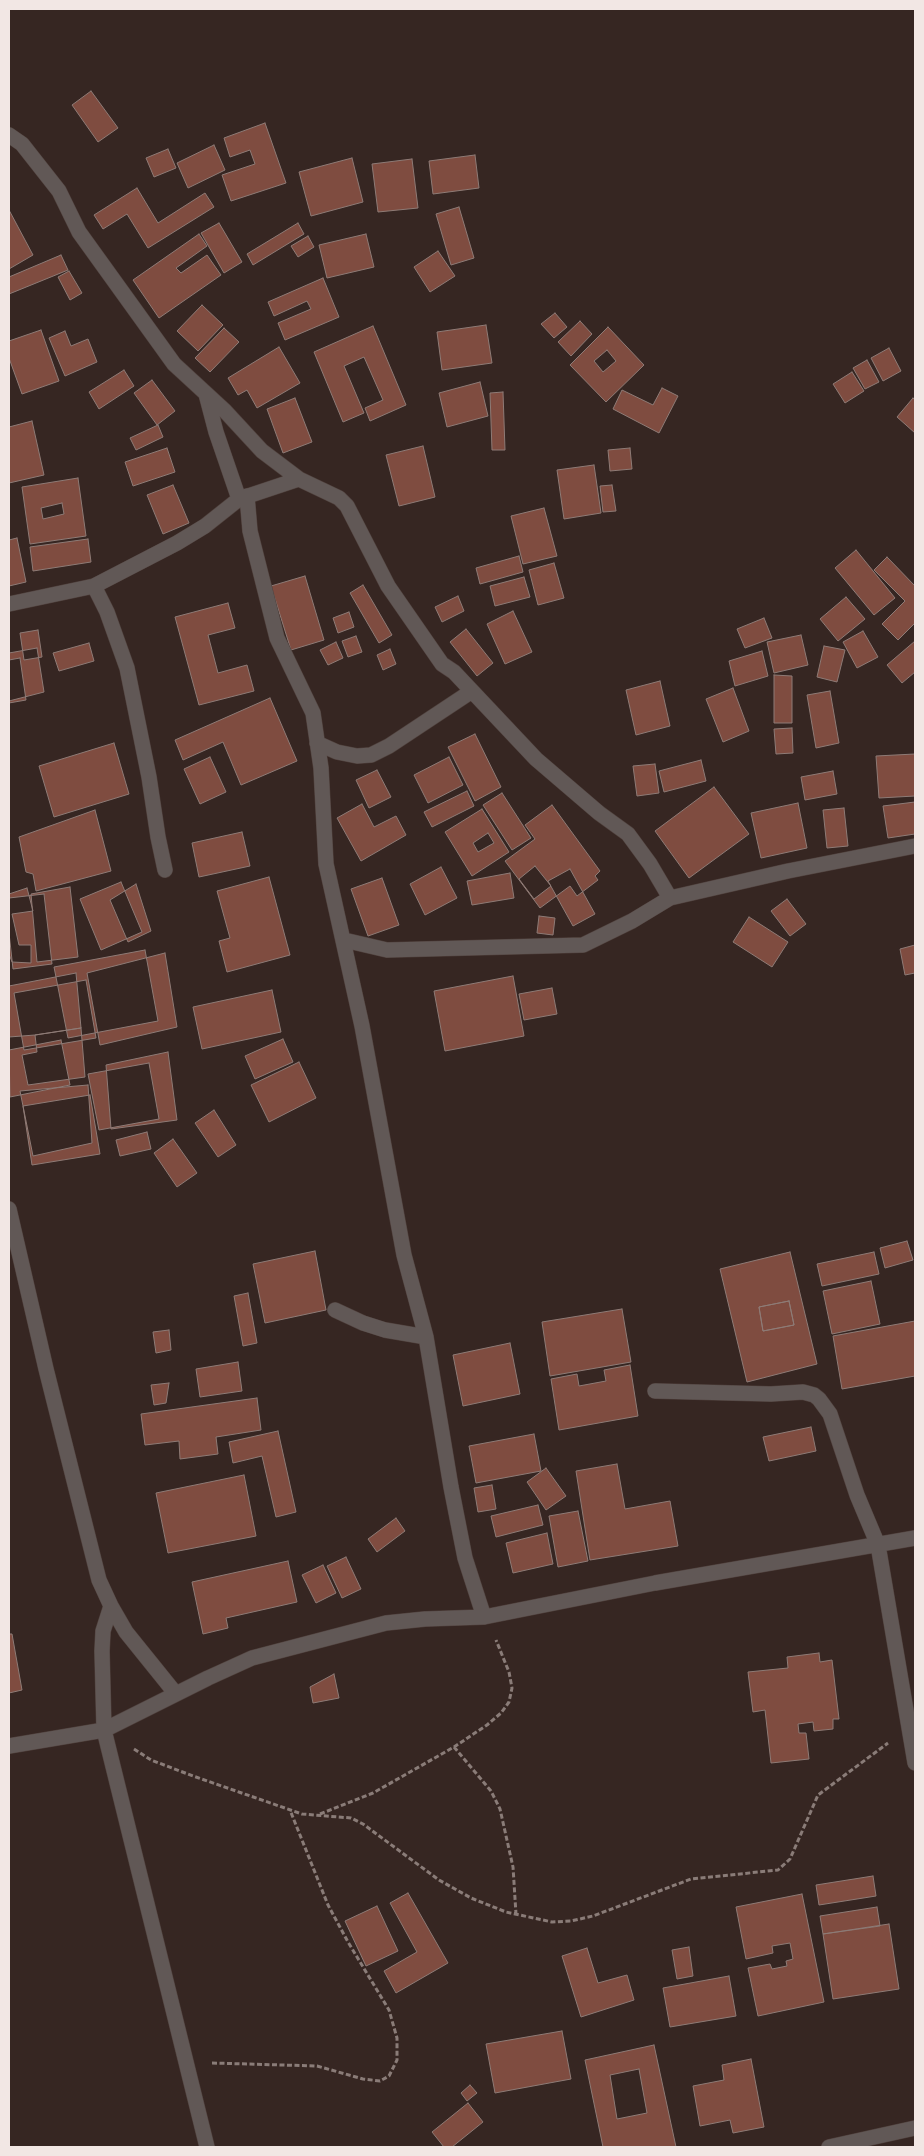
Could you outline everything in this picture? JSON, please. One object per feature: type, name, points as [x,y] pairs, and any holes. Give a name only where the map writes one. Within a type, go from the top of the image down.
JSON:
[{"type":"street","points":[[9,135],[22,144],[59,191],[79,232],[174,364],[225,410],[262,451],[299,479],[339,498],[347,506],[380,571],[408,617],[442,664],[454,672],[536,759],[599,813],[628,834],[650,864],[670,898]]},
{"type":"street","points":[[206,394],[216,432],[243,497],[278,638],[313,713],[326,864],[362,1026],[404,1255],[426,1336],[451,1487],[465,1558],[484,1617]]},
{"type":"street","points":[[9,604],[94,586],[206,526],[243,497],[299,479]]},
{"type":"street","points":[[94,586],[107,612],[126,668],[166,870]]},
{"type":"street","points":[[317,743],[337,752],[357,756],[371,755],[472,691]]},
{"type":"street","points":[[344,940],[387,950],[583,945],[625,925],[670,898],[806,867],[915,846]]},
{"type":"street","points":[[9,1209],[39,1341],[99,1580],[126,1632],[176,1694]]},
{"type":"street","points":[[335,1310],[363,1323],[385,1330],[426,1336]]},
{"type":"street","points":[[655,1391],[771,1394],[804,1392],[814,1395],[830,1414],[857,1495],[878,1545],[915,1763]]},
{"type":"street","points":[[9,1746],[104,1730],[252,1658],[386,1623],[426,1619],[484,1617],[655,1583],[915,1538]]},
{"type":"street","points":[[111,1606],[103,1631],[104,1730],[207,2147]]},
{"type":"street","points":[[829,2147],[915,2128]]},
{"type":"path","points":[[317,1816],[373,1793],[454,1747],[487,1725],[501,1713],[512,1696],[510,1672],[484,1617]]},
{"type":"path","points":[[104,1730],[151,1760],[193,1776],[290,1810],[317,1816],[351,1818],[364,1824],[439,1880],[471,1898],[516,1914],[552,1922],[571,1921],[592,1916],[691,1879],[778,1870],[790,1858],[818,1795],[908,1727]]},
{"type":"path","points":[[454,1747],[491,1791],[500,1809],[513,1867],[516,1914]]},
{"type":"path","points":[[186,2063],[316,2066],[363,2079],[380,2081],[390,2076],[394,2069],[397,2060],[397,2038],[389,2010],[328,1905],[290,1810]]},
{"type":"building","points":[[91,91],[118,128],[98,142],[72,105]]},
{"type":"building","points":[[265,123],[286,183],[231,201],[222,175],[255,164],[250,150],[230,157],[224,138]]},
{"type":"building","points":[[214,145],[225,170],[188,188],[177,163]]},
{"type":"building","points":[[168,149],[176,168],[154,177],[146,158]]},
{"type":"building","points":[[475,155],[479,188],[433,194],[429,161]]},
{"type":"building","points":[[352,158],[363,202],[311,216],[299,172]]},
{"type":"building","points":[[412,159],[418,208],[378,212],[372,164]]},
{"type":"building","points":[[137,188],[158,223],[205,193],[214,207],[148,248],[127,214],[103,229],[94,215]]},
{"type":"building","points":[[459,207],[474,258],[451,265],[436,214]]},
{"type":"building","points":[[9,210],[33,255],[9,269]]},
{"type":"building","points":[[219,223],[242,262],[224,273],[201,233]]},
{"type":"building","points":[[298,223],[304,234],[253,265],[247,254]]},
{"type":"building","points":[[199,234],[207,246],[176,268],[181,273],[207,255],[221,275],[159,318],[133,280]]},
{"type":"building","points":[[366,234],[374,267],[327,278],[319,245]]},
{"type":"building","points":[[308,236],[314,247],[298,257],[291,246]]},
{"type":"building","points":[[438,251],[455,276],[430,292],[414,267]]},
{"type":"building","points":[[61,255],[68,270],[9,294],[9,277]]},
{"type":"building","points":[[69,271],[82,293],[70,300],[58,277]]},
{"type":"building","points":[[323,278],[339,317],[285,340],[278,323],[311,309],[307,301],[274,316],[268,302]]},
{"type":"building","points":[[202,305],[223,325],[198,351],[177,331]]},
{"type":"building","points":[[555,313],[567,327],[554,338],[541,324]]},
{"type":"building","points":[[580,321],[592,334],[571,356],[558,342]]},
{"type":"building","points":[[486,325],[492,363],[442,370],[437,332]]},
{"type":"building","points":[[373,326],[406,405],[370,421],[365,408],[383,400],[364,357],[344,366],[364,413],[343,422],[314,352]]},
{"type":"building","points":[[608,327],[644,365],[606,402],[570,365]],"holes":[[[607,350],[616,361],[603,372],[594,361]]]},
{"type":"building","points":[[224,328],[239,342],[210,372],[195,358]]},
{"type":"building","points":[[41,330],[59,381],[22,394],[9,358],[9,341]]},
{"type":"building","points":[[65,331],[71,346],[88,339],[97,362],[65,376],[49,338]]},
{"type":"building","points":[[279,347],[300,383],[257,408],[247,390],[238,395],[228,378]]},
{"type":"building","points":[[889,348],[901,371],[883,381],[871,358]]},
{"type":"building","points":[[867,360],[879,382],[865,389],[853,368]]},
{"type":"building","points":[[124,370],[134,386],[99,409],[89,392]]},
{"type":"building","points":[[852,372],[864,391],[845,403],[833,384]]},
{"type":"building","points":[[152,380],[175,411],[157,425],[134,393]]},
{"type":"building","points":[[480,382],[488,416],[447,427],[439,393]]},
{"type":"building","points":[[662,388],[678,396],[659,433],[613,409],[622,390],[653,405]]},
{"type":"building","points":[[503,392],[505,450],[492,450],[490,393]]},
{"type":"building","points":[[295,398],[312,442],[283,453],[267,409]]},
{"type":"building","points":[[913,398],[915,400],[915,433],[897,417]]},
{"type":"building","points":[[32,421],[44,475],[9,483],[9,427]]},
{"type":"building","points":[[158,425],[163,437],[136,450],[130,438]]},
{"type":"building","points":[[423,446],[435,497],[399,506],[386,455]]},
{"type":"building","points":[[167,448],[175,472],[133,486],[125,462]]},
{"type":"building","points":[[630,448],[632,469],[610,471],[608,450]]},
{"type":"building","points":[[594,465],[601,513],[564,519],[557,470]]},
{"type":"building","points":[[78,478],[86,536],[30,544],[22,487]],"holes":[[[62,503],[64,514],[43,519],[41,508]]]},
{"type":"building","points":[[173,485],[189,523],[163,534],[147,495]]},
{"type":"building","points":[[612,485],[616,511],[603,512],[600,486]]},
{"type":"building","points":[[544,508],[557,556],[523,564],[511,516]]},
{"type":"building","points":[[17,538],[26,582],[9,586],[9,540]]},
{"type":"building","points":[[88,539],[91,562],[33,571],[30,547]]},
{"type":"building","points":[[856,550],[895,598],[874,615],[835,568]]},
{"type":"building","points":[[519,556],[523,572],[480,584],[476,568]]},
{"type":"building","points":[[887,557],[915,586],[915,623],[898,640],[882,624],[905,601],[874,570]]},
{"type":"building","points":[[554,563],[564,598],[538,605],[529,570]]},
{"type":"building","points":[[305,576],[324,640],[291,650],[271,586]]},
{"type":"building","points":[[524,577],[530,597],[495,606],[490,586]]},
{"type":"building","points":[[363,585],[392,635],[379,643],[350,593]]},
{"type":"building","points":[[458,596],[464,611],[442,622],[435,607]]},
{"type":"building","points":[[846,597],[865,619],[838,641],[820,619]]},
{"type":"building","points":[[228,603],[235,628],[208,635],[218,673],[247,665],[254,691],[199,705],[175,617]]},
{"type":"building","points":[[513,611],[532,652],[505,664],[487,624]]},
{"type":"building","points":[[349,612],[354,627],[338,633],[333,618]]},
{"type":"building","points":[[764,618],[772,638],[745,648],[737,629]]},
{"type":"building","points":[[466,629],[493,663],[477,676],[450,642]]},
{"type":"building","points":[[38,630],[42,657],[24,660],[20,633]]},
{"type":"building","points":[[863,631],[878,657],[857,668],[843,642]]},
{"type":"building","points":[[801,635],[808,665],[774,673],[767,642]]},
{"type":"building","points":[[356,636],[362,652],[348,657],[342,641]]},
{"type":"building","points":[[915,641],[915,672],[902,683],[887,665]]},
{"type":"building","points":[[336,642],[343,658],[328,665],[320,650]]},
{"type":"building","points":[[89,643],[94,661],[59,671],[53,653]]},
{"type":"building","points":[[824,646],[845,650],[837,682],[817,677]]},
{"type":"building","points":[[37,648],[44,692],[9,701],[9,653]]},
{"type":"building","points":[[390,649],[396,664],[383,670],[377,655]]},
{"type":"building","points":[[762,651],[768,676],[735,686],[729,661]]},
{"type":"building","points":[[20,658],[26,700],[9,703],[9,660]]},
{"type":"building","points":[[774,675],[792,676],[792,723],[774,723]]},
{"type":"building","points":[[660,681],[670,726],[636,735],[626,690]]},
{"type":"building","points":[[733,688],[749,731],[723,742],[706,699]]},
{"type":"building","points":[[830,691],[839,743],[816,748],[807,695]]},
{"type":"building","points":[[270,698],[297,761],[241,785],[223,742],[183,760],[175,740]]},
{"type":"building","points":[[792,728],[793,753],[776,754],[774,729]]},
{"type":"building","points":[[475,734],[501,787],[475,801],[448,747]]},
{"type":"building","points":[[114,743],[129,794],[54,817],[39,766]]},
{"type":"building","points":[[915,754],[915,796],[879,798],[876,756]]},
{"type":"building","points":[[210,757],[226,792],[200,804],[184,769]]},
{"type":"building","points":[[449,757],[463,785],[428,803],[414,775]]},
{"type":"building","points":[[701,760],[706,781],[664,792],[659,771]]},
{"type":"building","points":[[655,764],[659,793],[637,796],[633,766]]},
{"type":"building","points":[[377,770],[391,797],[369,808],[356,780]]},
{"type":"building","points":[[833,771],[837,794],[805,800],[801,777]]},
{"type":"building","points":[[714,787],[749,834],[689,878],[655,831]]},
{"type":"building","points":[[467,791],[474,806],[432,827],[424,812]]},
{"type":"building","points":[[502,793],[531,838],[512,850],[483,805]]},
{"type":"building","points":[[915,802],[915,834],[888,838],[883,806]]},
{"type":"building","points":[[798,803],[807,848],[761,858],[751,813]]},
{"type":"building","points":[[362,804],[374,827],[396,816],[406,835],[361,861],[337,818]]},
{"type":"building","points":[[552,805],[600,871],[595,876],[598,880],[577,896],[570,886],[540,908],[505,861],[535,839],[525,825]]},
{"type":"building","points":[[844,808],[848,846],[827,848],[823,810]]},
{"type":"building","points":[[482,809],[509,852],[472,876],[445,832]],"holes":[[[488,833],[494,843],[478,852],[473,843]]]},
{"type":"building","points":[[95,810],[111,871],[36,891],[33,874],[26,872],[19,837]]},
{"type":"building","points":[[242,832],[250,866],[199,877],[192,843]]},
{"type":"building","points":[[535,866],[551,886],[534,899],[519,879]]},
{"type":"building","points":[[441,867],[457,898],[425,915],[410,884]]},
{"type":"building","points":[[570,869],[595,914],[573,926],[548,881]]},
{"type":"building","points":[[510,873],[514,898],[472,905],[467,881]]},
{"type":"building","points":[[269,877],[290,955],[227,972],[219,941],[230,938],[217,891]]},
{"type":"building","points":[[382,878],[399,925],[368,936],[351,889]]},
{"type":"building","points":[[121,882],[142,932],[101,950],[80,899]]},
{"type":"building","points":[[136,884],[151,931],[128,942],[110,900]]},
{"type":"building","points":[[70,887],[78,957],[37,962],[31,894]]},
{"type":"building","points":[[27,888],[33,911],[12,914],[19,945],[31,945],[31,963],[12,962],[9,954],[9,894]]},
{"type":"building","points":[[44,894],[52,964],[13,969],[9,933],[9,898]]},
{"type":"building","points":[[787,899],[806,924],[790,936],[771,911]]},
{"type":"building","points":[[539,916],[555,918],[553,935],[537,933]]},
{"type":"building","points":[[749,917],[788,942],[772,967],[733,942]]},
{"type":"building","points":[[915,945],[915,973],[905,975],[900,949]]},
{"type":"building","points":[[145,950],[158,1021],[68,1038],[54,967]]},
{"type":"building","points":[[165,953],[177,1027],[100,1045],[87,973]]},
{"type":"building","points":[[76,973],[81,1028],[9,1037],[9,986]]},
{"type":"building","points":[[513,976],[524,1036],[445,1051],[434,991]]},
{"type":"building","points":[[86,980],[96,1038],[24,1050],[14,993]]},
{"type":"building","points":[[552,988],[557,1014],[524,1020],[519,994]]},
{"type":"building","points":[[272,990],[281,1032],[202,1049],[193,1007]]},
{"type":"building","points":[[81,1028],[85,1077],[28,1085],[22,1055],[37,1052],[35,1035]]},
{"type":"building","points":[[283,1039],[293,1062],[255,1079],[245,1056]]},
{"type":"building","points":[[61,1040],[70,1085],[10,1097],[9,1050]]},
{"type":"building","points":[[168,1052],[177,1120],[111,1129],[106,1065]]},
{"type":"building","points":[[299,1062],[316,1098],[269,1122],[251,1085]]},
{"type":"building","points":[[149,1063],[159,1119],[99,1130],[88,1074]]},
{"type":"building","points":[[88,1085],[92,1143],[33,1156],[20,1091]]},
{"type":"building","points":[[90,1095],[100,1154],[32,1165],[23,1106]]},
{"type":"building","points":[[214,1110],[236,1145],[218,1157],[195,1123]]},
{"type":"building","points":[[147,1132],[151,1149],[120,1156],[116,1140]]},
{"type":"building","points":[[173,1139],[197,1173],[177,1187],[154,1153]]},
{"type":"building","points":[[907,1241],[913,1260],[885,1268],[880,1248]]},
{"type":"building","points":[[315,1251],[326,1310],[265,1323],[253,1264]]},
{"type":"building","points":[[790,1252],[817,1364],[747,1382],[720,1269]],"holes":[[[789,1301],[794,1325],[763,1331],[759,1307]]]},
{"type":"building","points":[[874,1252],[879,1274],[822,1286],[817,1264]]},
{"type":"building","points":[[871,1281],[880,1324],[832,1334],[823,1291]]},
{"type":"building","points":[[248,1293],[257,1343],[243,1346],[234,1296]]},
{"type":"building","points":[[789,1301],[794,1325],[763,1331],[759,1307]]},
{"type":"building","points":[[622,1309],[631,1362],[550,1376],[542,1322]]},
{"type":"building","points":[[915,1321],[915,1376],[842,1389],[833,1336]]},
{"type":"building","points":[[169,1330],[171,1350],[156,1353],[153,1332]]},
{"type":"building","points":[[510,1343],[520,1394],[463,1406],[453,1355]]},
{"type":"building","points":[[238,1362],[242,1391],[200,1397],[196,1369]]},
{"type":"building","points":[[630,1365],[638,1416],[559,1430],[551,1379],[577,1374],[579,1386],[606,1381],[604,1370]]},
{"type":"building","points":[[169,1383],[166,1403],[154,1405],[151,1385]]},
{"type":"building","points":[[257,1398],[261,1430],[216,1437],[218,1454],[180,1459],[179,1441],[145,1445],[141,1414]]},
{"type":"building","points":[[811,1427],[816,1451],[769,1461],[763,1437]]},
{"type":"building","points":[[278,1431],[296,1512],[276,1517],[262,1456],[233,1463],[229,1442]]},
{"type":"building","points":[[534,1434],[541,1471],[476,1483],[469,1446]]},
{"type":"building","points":[[617,1464],[625,1509],[670,1501],[678,1546],[590,1560],[576,1471]]},
{"type":"building","points":[[546,1468],[566,1496],[546,1510],[527,1482]]},
{"type":"building","points":[[244,1475],[256,1536],[168,1553],[156,1493]]},
{"type":"building","points":[[492,1485],[496,1509],[478,1512],[474,1488]]},
{"type":"building","points":[[538,1505],[543,1525],[496,1537],[491,1516]]},
{"type":"building","points":[[578,1511],[588,1561],[558,1567],[549,1516]]},
{"type":"building","points":[[396,1518],[405,1531],[377,1552],[368,1539]]},
{"type":"building","points":[[547,1533],[553,1564],[513,1573],[506,1543]]},
{"type":"building","points":[[346,1557],[361,1589],[342,1598],[327,1566]]},
{"type":"building","points":[[288,1561],[297,1602],[226,1618],[228,1628],[203,1634],[192,1582]]},
{"type":"building","points":[[323,1565],[336,1593],[316,1603],[302,1575]]},
{"type":"building","points":[[9,1634],[12,1634],[22,1690],[9,1693]]},
{"type":"building","points":[[819,1653],[820,1662],[832,1660],[839,1719],[833,1719],[833,1729],[814,1731],[813,1722],[798,1724],[799,1733],[806,1733],[809,1759],[771,1763],[765,1710],[753,1712],[748,1672],[788,1668],[787,1657]]},
{"type":"building","points":[[334,1674],[339,1698],[313,1703],[310,1687]]},
{"type":"building","points":[[873,1876],[876,1896],[819,1905],[816,1885]]},
{"type":"building","points":[[408,1893],[448,1963],[396,1993],[384,1971],[417,1952],[390,1903]]},
{"type":"building","points":[[802,1894],[824,2002],[758,2016],[748,1968],[770,1964],[772,1969],[787,1966],[786,1961],[793,1959],[790,1943],[772,1946],[773,1953],[746,1959],[736,1907]]},
{"type":"building","points":[[377,1906],[398,1951],[366,1966],[345,1921]]},
{"type":"building","points":[[877,1907],[880,1926],[823,1934],[820,1916]]},
{"type":"building","points":[[889,1924],[899,1989],[833,1999],[823,1934]]},
{"type":"building","points":[[689,1947],[693,1976],[677,1979],[672,1950]]},
{"type":"building","points":[[587,1948],[598,1983],[627,1975],[634,2000],[581,2017],[562,1956]]},
{"type":"building","points":[[729,1976],[736,2016],[670,2027],[663,1988]]},
{"type":"building","points":[[562,2031],[571,2079],[495,2093],[486,2044]]},
{"type":"building","points":[[654,2045],[676,2147],[603,2147],[585,2060]],"holes":[[[639,2069],[647,2113],[617,2119],[610,2075]]]},
{"type":"building","points":[[751,2059],[764,2127],[733,2133],[730,2120],[700,2126],[693,2086],[724,2080],[722,2065]]},
{"type":"building","points":[[470,2085],[477,2093],[467,2101],[461,2093]]},
{"type":"building","points":[[468,2103],[483,2122],[452,2147],[444,2147],[432,2132]]}]
